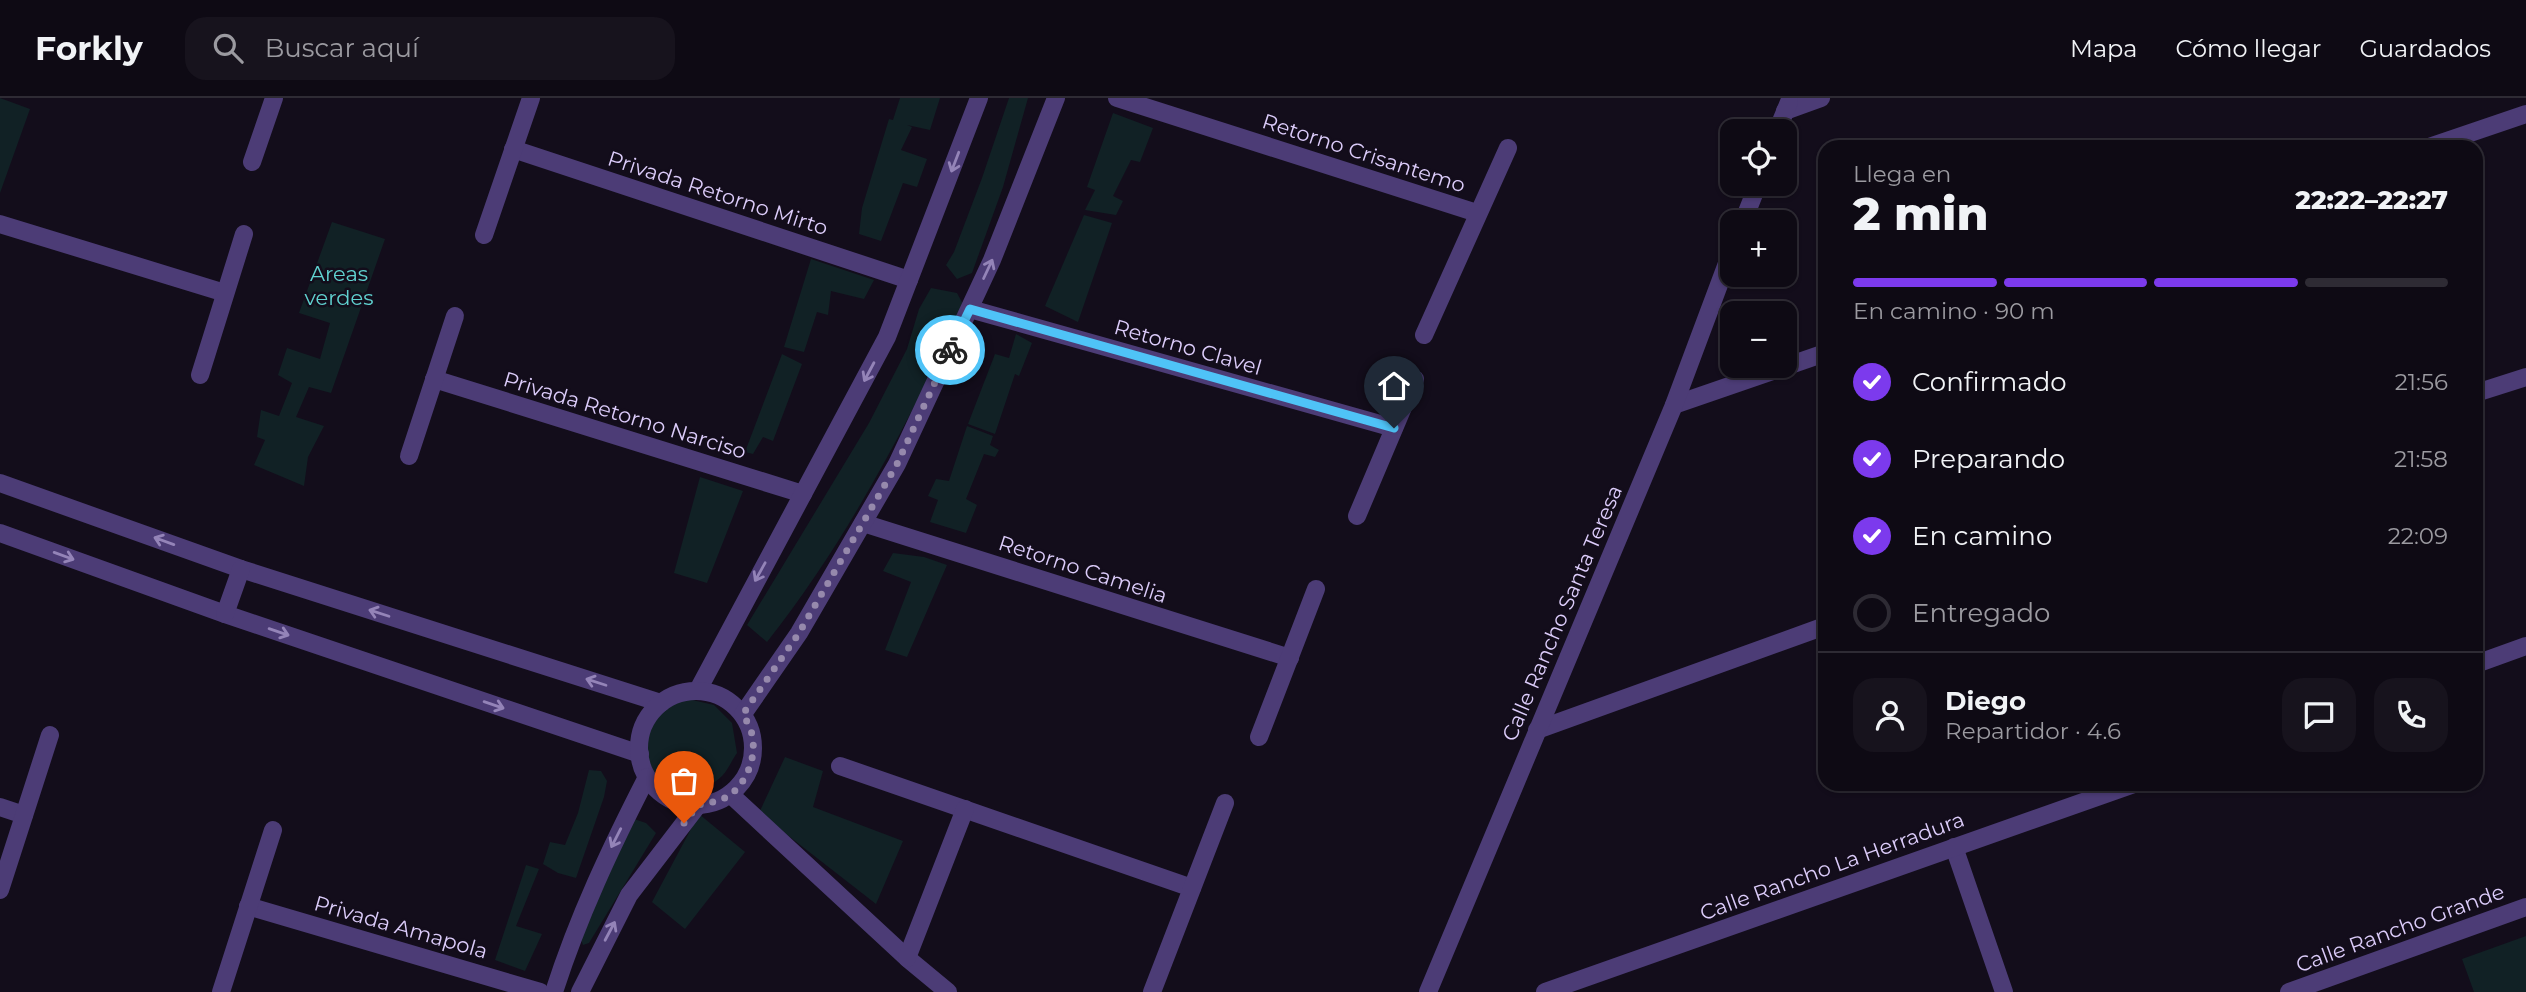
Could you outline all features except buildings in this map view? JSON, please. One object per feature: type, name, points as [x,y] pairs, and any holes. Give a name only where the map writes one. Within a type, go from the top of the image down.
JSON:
[{"type":"street","points":[[252,162],[274,98]]},
{"type":"street","points":[[484,235],[531,98]]},
{"type":"street","points":[[698,690],[887,337],[979,98]]},
{"type":"street","points":[[743,714],[799,633],[897,464],[992,260],[1056,98]]},
{"type":"street","name":"Retorno Crisantemo","points":[[1117,98],[1478,212]]},
{"type":"street","points":[[1788,105],[1821,98]]},
{"type":"street","points":[[2450,140],[2526,114]]},
{"type":"street","points":[[1424,335],[1508,148]]},
{"type":"street","name":"Privada Retorno Mirto","points":[[513,149],[909,280]]},
{"type":"street","points":[[0,224],[225,293]]},
{"type":"street","points":[[200,376],[244,234]]},
{"type":"street","name":"Calle Rancho Santa Teresa","points":[[1428,992],[1674,405],[1720,282]]},
{"type":"street","name":"Retorno Clavel","points":[[970,309],[1394,428]]},
{"type":"street","points":[[409,456],[455,316]]},
{"type":"street","points":[[1674,405],[1818,356]]},
{"type":"street","points":[[2483,391],[2526,377]]},
{"type":"street","name":"Privada Retorno Narciso","points":[[434,379],[803,494]]},
{"type":"street","points":[[1357,516],[1415,379]]},
{"type":"street","points":[[0,483],[241,569],[661,703]]},
{"type":"street","name":"Retorno Camelia","points":[[863,523],[1290,658]]},
{"type":"street","points":[[0,533],[225,614],[640,754]]},
{"type":"street","points":[[225,614],[241,569]]},
{"type":"street","points":[[1259,737],[1316,589]]},
{"type":"street","points":[[1537,730],[1818,629]]},
{"type":"street","points":[[2483,661],[2526,646]]},
{"type":"street","points":[[698,690],[723,697],[743,714],[752,734],[753,757],[745,777],[730,794],[715,802],[698,805],[678,803],[661,793],[647,777],[640,754],[640,740],[644,726],[661,703],[684,692],[698,690]]},
{"type":"street","points":[[0,890],[50,735]]},
{"type":"street","points":[[840,766],[1192,888]]},
{"type":"street","points":[[554,992],[568,949],[607,855],[647,777]]},
{"type":"street","name":"Calle Rancho La Herradura","points":[[1545,992],[2114,791]]},
{"type":"street","points":[[730,794],[907,958],[948,992]]},
{"type":"street","points":[[1152,992],[1225,803]]},
{"type":"street","points":[[580,992],[629,895],[698,805]]},
{"type":"street","points":[[0,807],[24,815]]},
{"type":"street","points":[[907,958],[965,809]]},
{"type":"street","points":[[221,992],[273,830]]},
{"type":"street","points":[[1954,847],[2004,992]]},
{"type":"street","name":"Privada Amapola","points":[[248,906],[540,992]]},
{"type":"street","name":"Calle Rancho Grande","points":[[2289,992],[2526,907]]},
{"type":"green space","points":[[0,98],[30,109],[0,193]]},
{"type":"green space","points":[[900,98],[940,98],[930,130],[907,125],[912,127],[901,150],[927,159],[917,187],[903,183],[881,241],[859,234],[862,208],[889,119],[893,120]]},
{"type":"green space","points":[[1009,98],[1028,98],[1003,187],[972,273],[957,279],[946,265],[954,252],[982,178]]},
{"type":"green space","points":[[1113,113],[1153,128],[1140,162],[1131,160],[1113,196],[1123,201],[1116,215],[1085,210],[1095,190],[1087,187]]},
{"type":"green space","points":[[1084,215],[1112,223],[1078,322],[1045,306]]},
{"type":"green space","name":"Areas verdes","points":[[332,222],[385,239],[331,393],[309,387],[296,417],[324,426],[308,457],[304,486],[254,465],[265,440],[257,437],[261,410],[279,416],[292,383],[278,375],[287,348],[320,359],[330,323],[299,313]]},
{"type":"green space","points":[[811,259],[874,280],[864,299],[831,291],[828,315],[817,312],[804,352],[784,347]]},
{"type":"green space","points":[[931,288],[957,293],[964,306],[875,479],[824,563],[767,642],[747,625],[869,423],[907,349],[919,309]]},
{"type":"green space","points":[[1016,334],[1032,343],[1019,376],[1015,374],[995,434],[968,424],[995,354],[1009,358]]},
{"type":"green space","points":[[782,354],[802,364],[773,441],[763,437],[753,454],[745,452]]},
{"type":"green space","points":[[967,426],[993,436],[990,445],[999,450],[995,457],[984,454],[966,499],[977,505],[966,533],[930,522],[938,500],[928,496],[936,479],[949,481]]},
{"type":"green space","points":[[700,477],[743,491],[707,583],[674,573]]},
{"type":"green space","points":[[893,553],[924,557],[947,565],[907,657],[885,650],[911,582],[883,571]]},
{"type":"green space","points":[[688,699],[714,705],[732,723],[737,753],[718,779],[701,789],[687,791],[672,788],[660,780],[647,756],[646,742],[649,728],[656,716],[667,706]]},
{"type":"green space","points":[[785,757],[823,771],[813,807],[903,841],[876,904],[759,813]]},
{"type":"green space","points":[[589,770],[601,771],[607,781],[576,878],[558,873],[543,864],[550,842],[565,845],[578,813]]},
{"type":"green space","points":[[699,814],[745,852],[685,929],[652,902]]},
{"type":"green space","points":[[631,818],[646,823],[656,833],[589,943],[583,945],[580,937]]},
{"type":"green space","points":[[526,865],[539,869],[516,926],[542,934],[525,971],[495,960]]},
{"type":"green space","points":[[2526,936],[2526,992],[2474,992],[2462,959]]},
{"type":"way so far","points":[[684,823],[698,805],[715,802],[730,794],[745,777],[753,757],[752,734],[743,714],[799,633],[897,464],[950,350]]},
{"type":"route","points":[[950,350],[970,309],[1394,428]]}]
